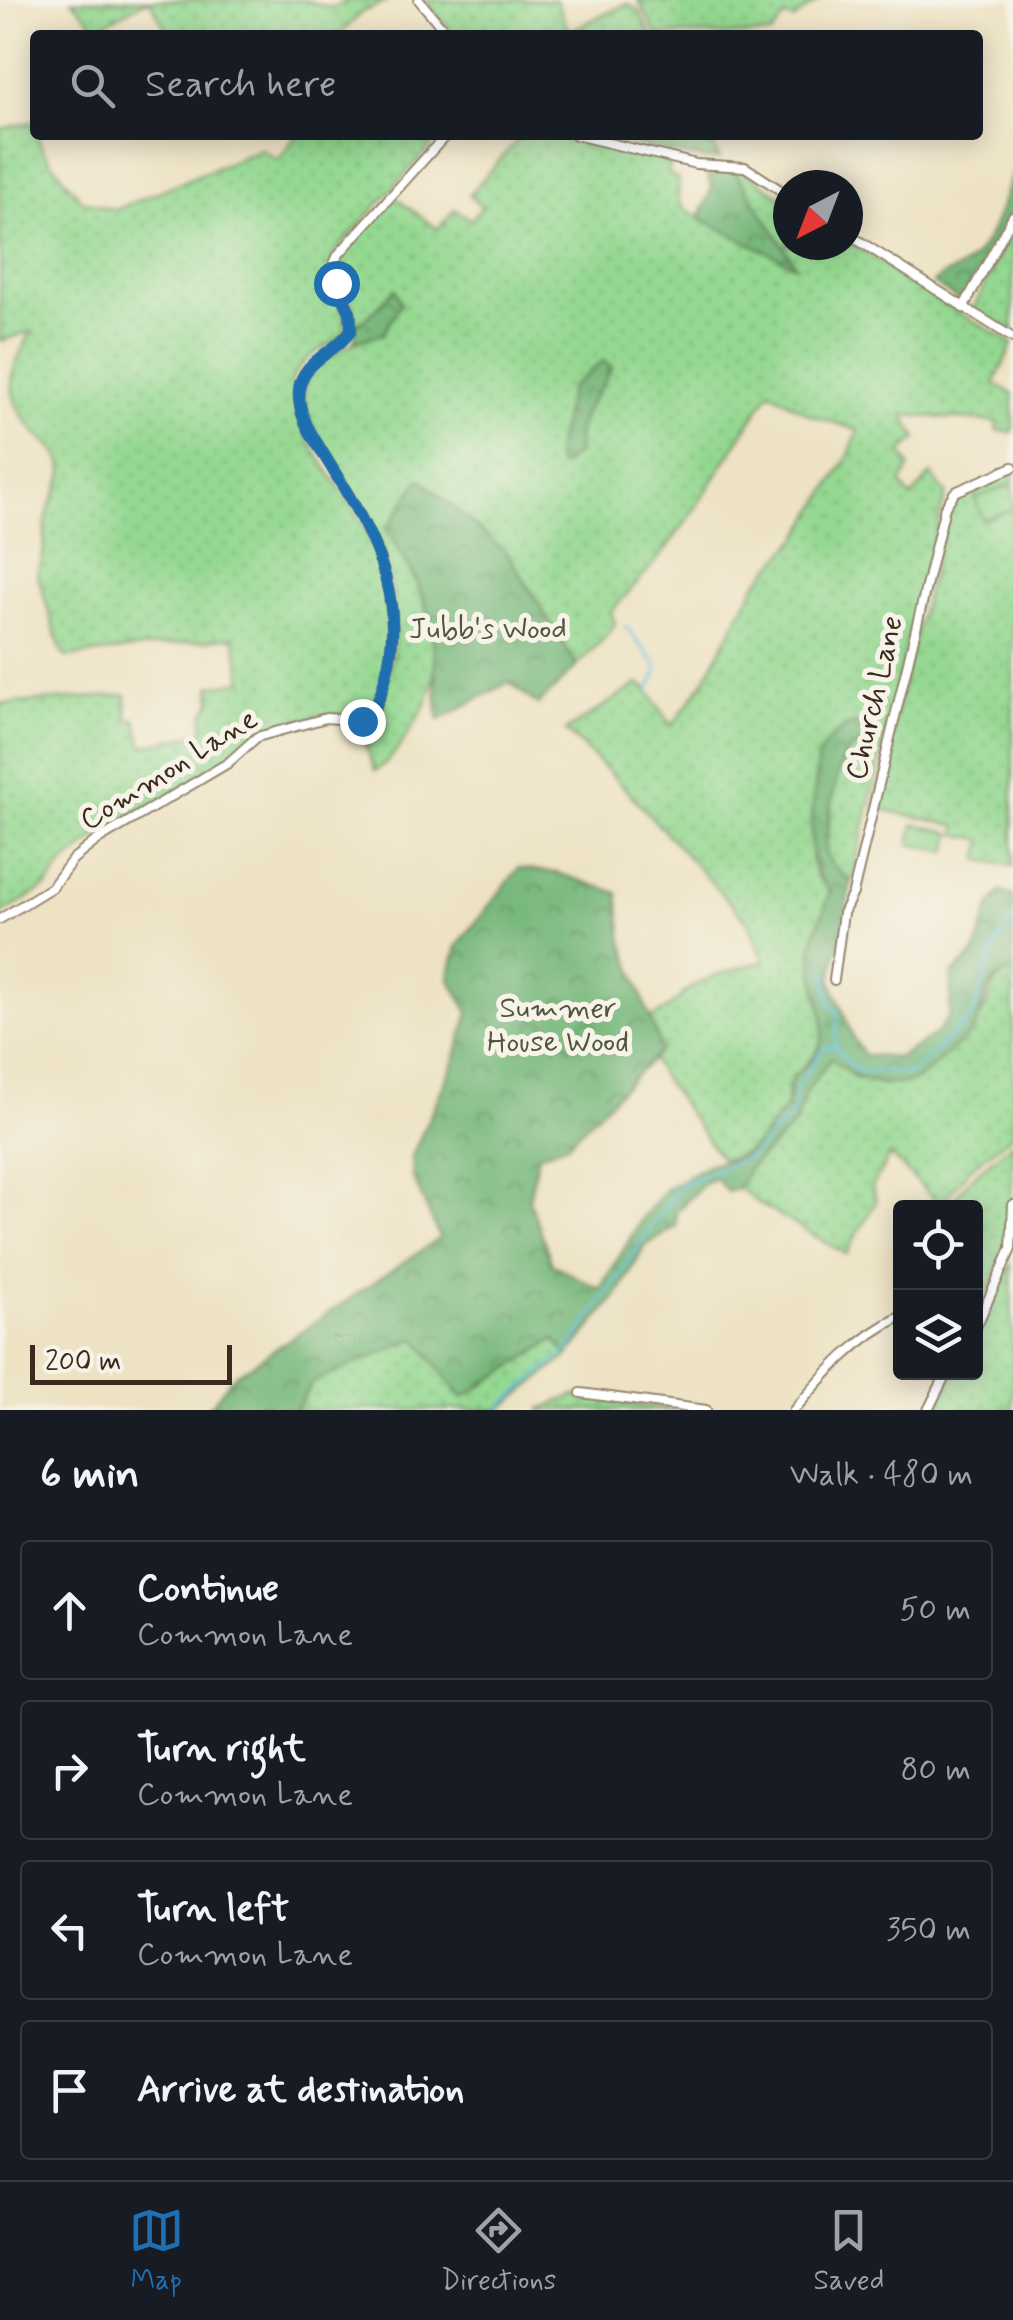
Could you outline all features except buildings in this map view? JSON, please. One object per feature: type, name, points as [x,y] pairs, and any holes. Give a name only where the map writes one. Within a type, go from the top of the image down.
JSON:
[{"type":"street","points":[[419,0],[444,30]]},
{"type":"street","name":"Common Lane","points":[[0,919],[52,887],[72,860],[96,841],[228,763],[257,737],[326,718],[362,721],[372,710],[380,695],[392,648],[390,593],[363,516],[304,421],[299,393],[309,366],[351,330],[350,312],[331,270],[338,254],[441,140]]},
{"type":"street","points":[[597,140],[696,164],[745,167],[773,185]]},
{"type":"street","points":[[963,308],[1013,216]]},
{"type":"street","points":[[863,244],[1013,338]]},
{"type":"street","name":"Church Lane","points":[[834,980],[843,913],[853,893],[945,507],[955,492],[1013,467]]},
{"type":"street","points":[[983,1311],[1011,1249],[1013,1206]]},
{"type":"street","points":[[794,1410],[846,1352],[893,1320]]},
{"type":"street","points":[[928,1410],[943,1380]]},
{"type":"street","points":[[582,1394],[706,1410]]},
{"type":"green space","points":[[72,0],[305,0],[331,8],[349,0],[389,0],[362,12],[345,30],[166,30],[151,2],[145,1],[97,28]]},
{"type":"green space","points":[[425,0],[556,0],[569,30],[451,30]]},
{"type":"green space","points":[[638,0],[819,0],[793,20],[785,16],[775,30],[654,30]]},
{"type":"green space","points":[[627,4],[638,10],[648,30],[571,30]]},
{"type":"green space","points":[[30,122],[30,140],[39,140],[81,200],[115,210],[261,149],[278,160],[293,140],[436,140],[336,251],[327,273],[345,321],[344,332],[305,361],[292,378],[308,438],[362,522],[380,568],[389,649],[375,699],[361,718],[312,717],[257,733],[220,766],[93,840],[60,867],[49,885],[0,915],[0,704],[126,695],[128,720],[136,719],[143,746],[203,733],[204,714],[212,702],[210,686],[243,681],[234,637],[67,657],[62,653],[37,573],[43,558],[48,512],[63,467],[56,451],[24,417],[13,393],[14,370],[32,331],[0,341],[0,129]]},
{"type":"green space","points":[[518,140],[572,140],[672,160],[668,174],[678,179],[679,202],[684,209],[773,254],[773,260],[794,265],[791,260],[863,260],[863,251],[945,305],[1013,343],[994,384],[1013,394],[1013,433],[997,430],[998,422],[904,415],[917,439],[901,452],[910,467],[901,484],[911,498],[931,474],[946,494],[904,654],[851,885],[825,853],[836,775],[849,750],[866,743],[867,721],[816,792],[811,860],[817,877],[830,891],[813,949],[825,1033],[819,1048],[789,1086],[785,1109],[773,1126],[758,1143],[730,1158],[721,1159],[660,1074],[652,1059],[661,1049],[650,1018],[705,980],[764,961],[748,922],[615,778],[566,731],[638,684],[646,688],[672,726],[704,681],[756,584],[799,537],[849,455],[858,430],[810,415],[770,391],[691,515],[611,612],[615,623],[611,631],[577,666],[508,554],[420,480],[387,530],[410,569],[428,613],[435,659],[433,682],[424,707],[403,742],[375,771],[362,736],[388,677],[395,638],[393,597],[374,529],[306,411],[306,381],[312,370],[332,353],[383,334],[394,290],[356,324],[353,307],[335,269],[394,197],[438,229],[455,209],[471,220],[482,207],[469,195]]},
{"type":"green space","points":[[613,140],[710,140],[720,159]]},
{"type":"green space","points":[[713,168],[735,171],[773,230],[773,255],[699,218],[712,188],[708,177]]},
{"type":"green space","points":[[735,171],[743,171],[773,191],[773,232]]},
{"type":"green space","points":[[1013,173],[1013,208],[962,302],[933,283],[977,254],[996,220]]},
{"type":"green space","points":[[1013,229],[1013,331],[973,309]]},
{"type":"green space","points":[[395,289],[401,303],[383,334],[354,341],[356,324]]},
{"type":"green space","points":[[603,361],[612,367],[582,417],[578,453],[559,467],[555,457],[570,388]]},
{"type":"green space","points":[[1013,471],[1013,484],[975,499],[983,520],[1013,509],[1013,866],[979,860],[983,840],[956,834],[958,826],[875,808],[908,662],[951,502]]},
{"type":"green space","name":"Jubb's Wood","points":[[420,479],[508,554],[577,666],[538,705],[509,682],[439,720],[430,619],[415,579],[386,530]]},
{"type":"green space","points":[[1013,484],[1013,509],[983,520],[975,498]]},
{"type":"green space","name":"Summer House Wood","points":[[867,721],[873,732],[844,757],[829,819],[827,856],[851,885],[831,980],[853,1038],[864,1055],[897,1058],[935,1035],[949,1017],[952,974],[975,953],[989,909],[1000,892],[1012,895],[1013,972],[1002,975],[989,988],[970,1035],[925,1074],[900,1084],[867,1080],[848,1072],[831,1058],[806,1092],[795,1124],[748,1169],[738,1188],[727,1192],[716,1178],[705,1182],[676,1212],[676,1226],[645,1246],[617,1295],[568,1356],[555,1339],[462,1398],[416,1338],[313,1382],[295,1410],[207,1410],[232,1378],[440,1238],[413,1178],[412,1156],[454,1062],[469,1013],[449,977],[457,946],[519,868],[557,873],[618,893],[623,942],[661,1050],[567,1144],[538,1155],[529,1200],[552,1264],[600,1289],[643,1217],[666,1189],[709,1164],[733,1160],[751,1151],[786,1107],[792,1076],[809,1063],[822,1035],[812,952],[830,891],[814,863],[812,846],[817,760],[836,734]]},
{"type":"green space","points":[[914,824],[952,833],[948,852],[910,844]]},
{"type":"green space","points":[[1013,972],[1013,1134],[970,1168],[944,1200],[935,1200],[890,1155],[872,1187],[876,1201],[846,1254],[738,1188],[748,1169],[795,1124],[806,1092],[832,1057],[855,1078],[880,1083],[975,1021],[1000,977]]},
{"type":"green space","points":[[1013,1142],[1007,1233],[983,1304],[983,1200],[953,1200],[970,1179]]},
{"type":"green space","points":[[1011,1263],[1013,1410],[935,1410],[951,1380],[983,1380],[983,1321]]},
{"type":"green space","points":[[417,1338],[462,1398],[555,1339],[568,1356],[500,1410],[295,1410],[313,1382]]},
{"type":"green space","points":[[575,1395],[676,1410],[539,1410]]},
{"type":"waterway","points":[[625,626],[657,666],[648,691]]},
{"type":"waterway","points":[[497,1410],[570,1348],[680,1185],[751,1156],[795,1111],[795,1089],[823,1048],[835,1046],[855,1070],[909,1075],[974,1014],[993,950],[1013,917]]},
{"type":"waterway","points":[[824,963],[831,1007],[838,1011],[835,1046]]},
{"type":"route","points":[[336,283],[350,312],[351,330],[309,366],[299,393],[304,421],[363,516],[390,593],[393,630],[387,671],[380,695],[362,721]]}]
